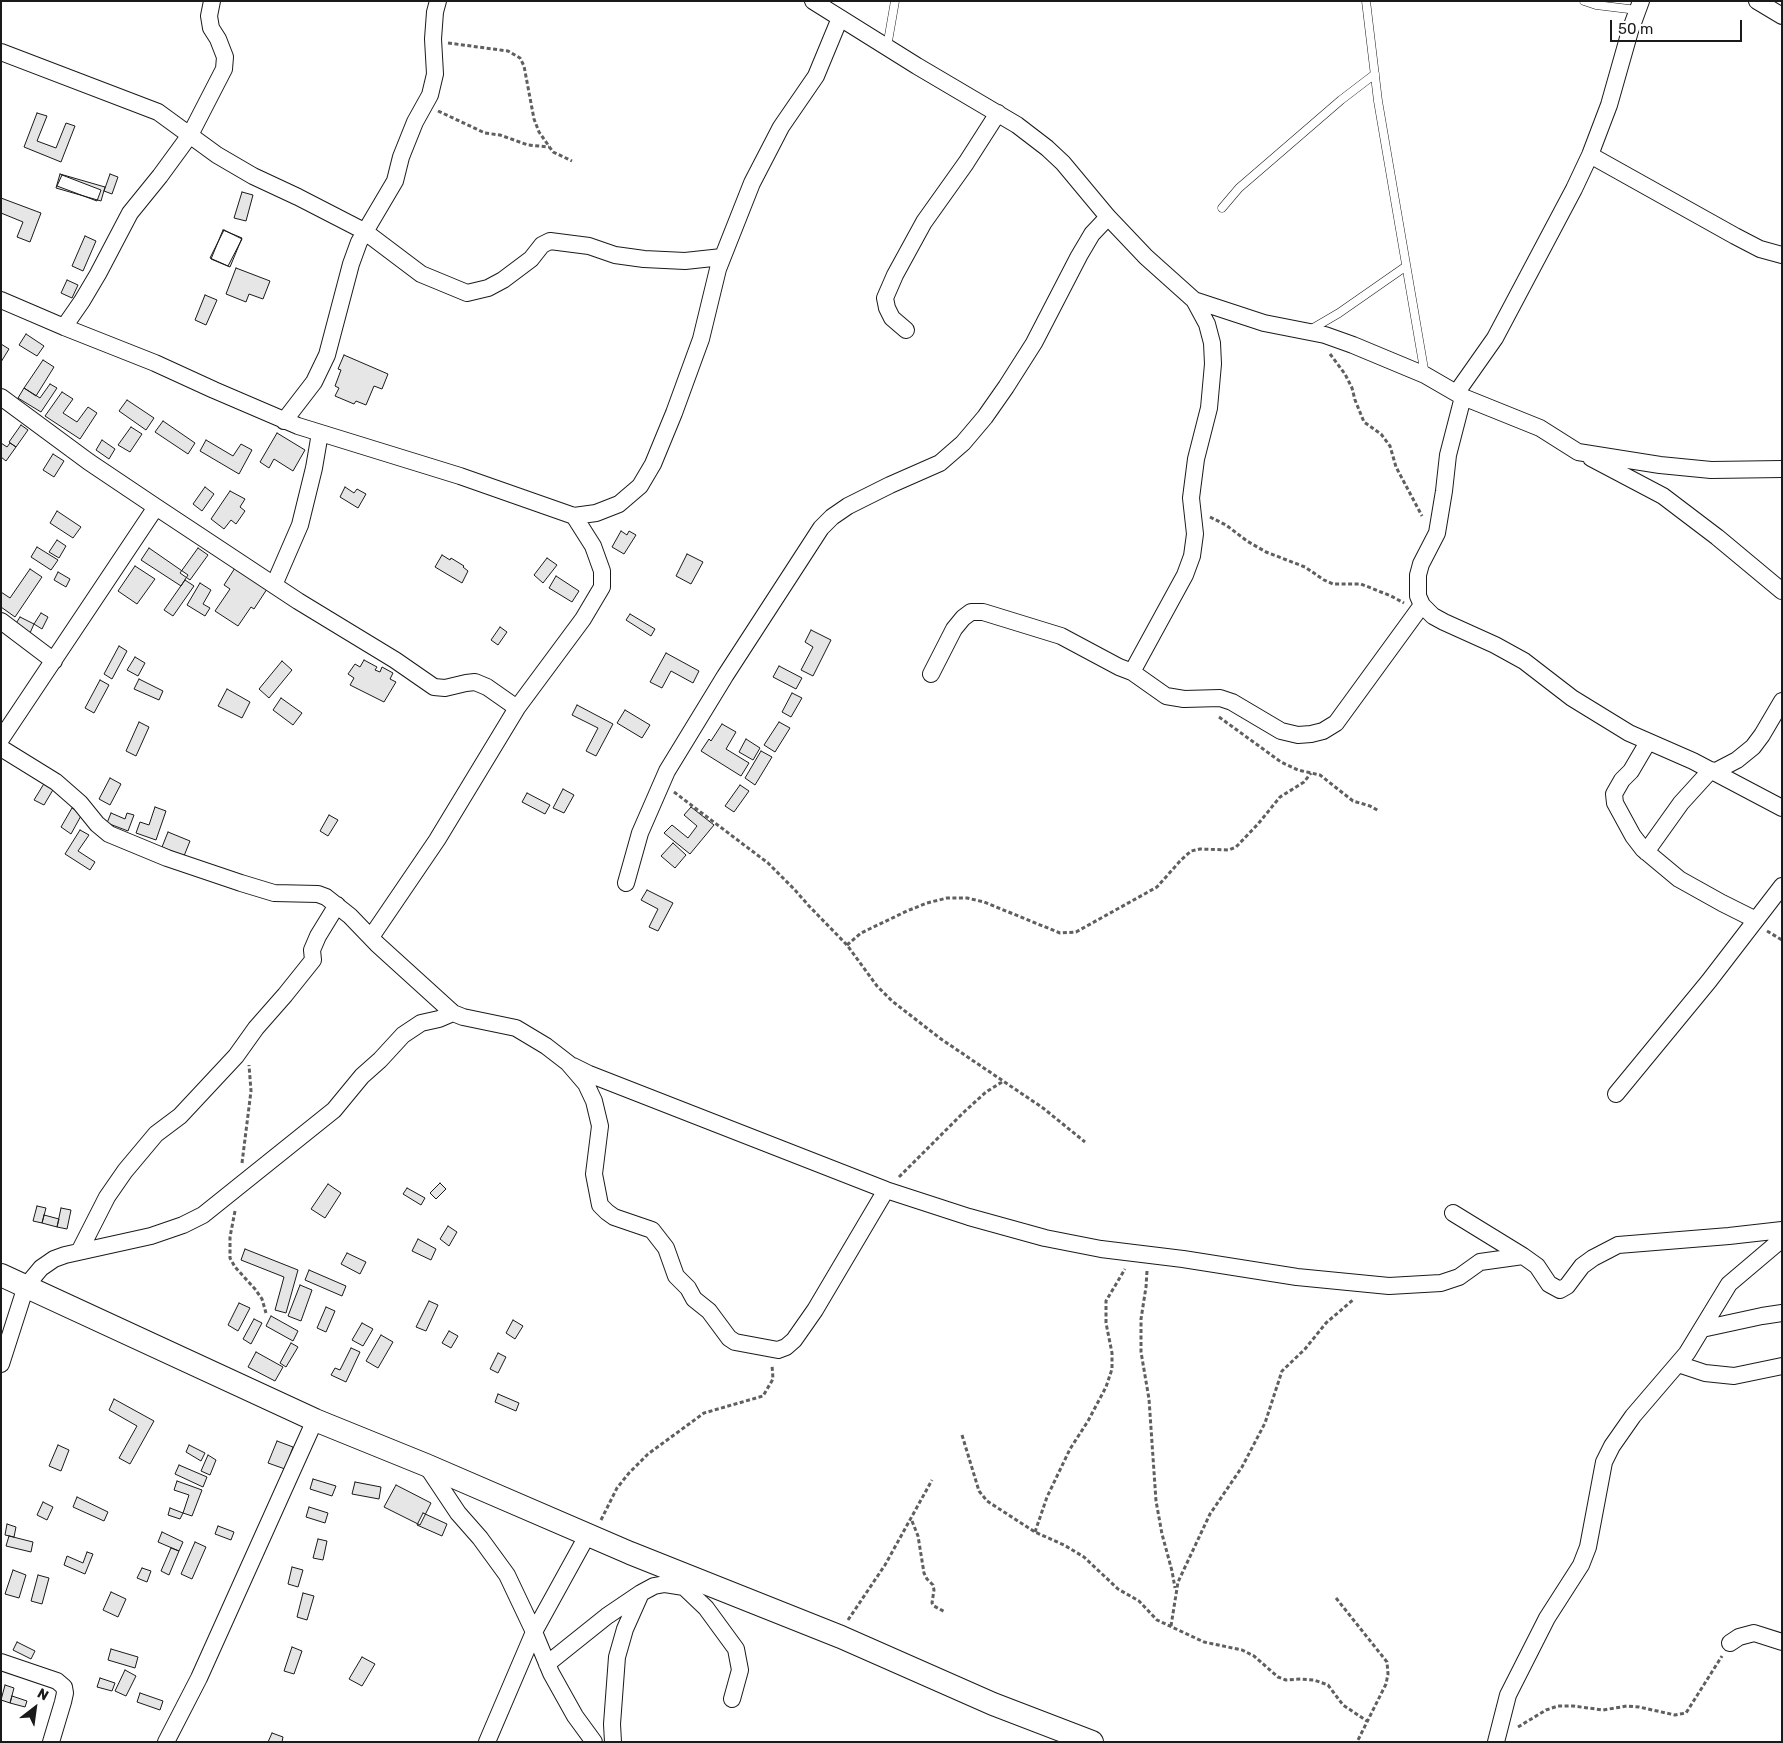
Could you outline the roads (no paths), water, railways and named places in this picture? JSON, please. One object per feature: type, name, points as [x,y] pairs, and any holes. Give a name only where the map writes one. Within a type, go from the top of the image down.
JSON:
[{"type":"street","points":[[64,327],[94,281],[130,213],[190,135],[224,69],[225,57],[218,39],[211,28],[209,16],[212,1]]},
{"type":"street","points":[[284,421],[314,382],[327,355],[351,264],[364,231],[395,181],[408,140],[430,95],[434,74],[433,39],[438,1]]},
{"type":"street","points":[[814,1],[1017,124],[1053,153],[1146,257],[1194,300],[1207,324],[1212,343],[1213,364],[1209,408],[1196,459],[1191,498],[1195,534],[1192,556],[1185,575],[1132,672]]},
{"type":"street","points":[[1757,1],[1782,16]]},
{"type":"street","points":[[931,674],[954,629],[963,618],[971,612],[983,612],[1061,636],[1132,672],[1166,696],[1184,699],[1220,698],[1232,702],[1281,731],[1298,735],[1323,732],[1336,723],[1419,608],[1418,575],[1421,564],[1434,541],[1440,517],[1448,455],[1460,395],[1495,338],[1590,155],[1609,105],[1639,6]]},
{"type":"street","points":[[1,300],[64,327],[155,362],[284,421],[460,476],[574,516],[596,513],[619,504],[640,486],[653,464],[701,339],[722,257],[752,183],[781,127],[816,76],[840,18]]},
{"type":"street","points":[[1,52],[158,112],[218,155],[253,176],[298,196],[364,231],[421,274],[467,293],[488,288],[503,280],[531,259],[542,245],[550,241],[589,246],[615,255],[644,259],[685,261],[722,257]]},
{"type":"street","points":[[906,330],[892,318],[885,298],[898,267],[924,222],[966,163],[998,113]]},
{"type":"street","points":[[1590,155],[1744,241],[1760,249],[1782,255]]},
{"type":"street","points":[[626,883],[640,833],[662,783],[725,676],[822,528],[832,516],[848,506],[940,463],[963,443],[985,417],[1011,380],[1034,343],[1092,234],[1108,216]]},
{"type":"street","points":[[1194,300],[1264,323],[1325,335],[1425,375],[1460,395],[1540,428],[1578,452],[1663,496],[1782,591]]},
{"type":"street","points":[[1,397],[89,462],[156,507],[434,687],[445,688],[475,682],[487,687],[517,708]]},
{"type":"street","points":[[274,585],[300,525],[314,468],[320,433]]},
{"type":"street","points":[[1578,452],[1660,465],[1711,470],[1782,469]]},
{"type":"street","points":[[1,740],[156,507]]},
{"type":"street","points":[[371,937],[437,840],[517,708],[583,619],[602,587],[602,572],[593,546],[574,516]]},
{"type":"street","points":[[1419,608],[1524,661],[1572,698],[1600,716],[1648,742],[1713,771],[1782,808]]},
{"type":"street","points":[[1,621],[54,661]]},
{"type":"street","points":[[1646,852],[1681,803],[1713,771],[1736,760],[1753,746],[1762,735],[1782,701]]},
{"type":"street","points":[[1648,742],[1631,771],[1622,780],[1614,794],[1615,803],[1633,836],[1646,852],[1679,879],[1756,920]]},
{"type":"street","points":[[1,748],[56,782],[80,803],[97,824],[109,834],[167,858],[274,893],[318,894],[326,897],[337,905],[453,1013],[463,1017],[516,1028],[546,1046],[568,1063],[589,1074],[653,1097],[886,1190],[969,1217],[1045,1238],[1101,1249],[1297,1277],[1389,1286],[1441,1284],[1459,1277],[1480,1262],[1523,1256]]},
{"type":"street","points":[[1616,1094],[1709,981],[1782,886]]},
{"type":"street","points":[[79,1252],[106,1196],[125,1171],[156,1134],[180,1116],[236,1056],[256,1028],[303,974],[313,960],[312,950],[318,936],[337,905]]},
{"type":"street","points":[[1,1364],[26,1286],[41,1268],[54,1259],[151,1236],[183,1225],[202,1215],[334,1110],[362,1076],[403,1036],[420,1023],[439,1019],[453,1013]]},
{"type":"street","points":[[568,1063],[586,1084],[594,1101],[600,1126],[594,1174],[600,1205],[614,1217],[652,1230],[666,1248],[676,1276],[732,1341],[778,1350],[786,1347],[794,1340],[815,1310],[886,1190]]},
{"type":"street","points":[[1453,1213],[1537,1266],[1549,1284],[1560,1290],[1567,1286],[1582,1266],[1618,1245],[1782,1230]]},
{"type":"street","points":[[1496,1742],[1508,1694],[1547,1618],[1581,1565],[1586,1553],[1604,1462],[1612,1446],[1632,1416],[1687,1353],[1729,1284],[1782,1238]]},
{"type":"street","points":[[1,1275],[315,1420],[591,1535],[686,1582],[842,1637],[1068,1737],[1092,1742]]},
{"type":"street","points":[[1702,1329],[1782,1313]]},
{"type":"street","points":[[1678,1364],[1705,1373],[1734,1376],[1782,1366]]},
{"type":"street","points":[[166,1742],[203,1669],[315,1420]]},
{"type":"street","points":[[426,1465],[458,1513],[480,1538],[507,1575],[547,1664],[574,1716],[594,1742]]},
{"type":"street","points":[[487,1742],[534,1632],[591,1535]]},
{"type":"street","points":[[547,1664],[607,1616],[654,1586],[686,1582]]},
{"type":"street","points":[[686,1582],[736,1649],[740,1661],[740,1670],[732,1699]]},
{"type":"street","points":[[613,1742],[612,1724],[617,1657],[625,1629],[641,1594]]},
{"type":"street","points":[[1730,1643],[1739,1637],[1754,1633],[1782,1642]]},
{"type":"street","points":[[1,1662],[57,1681],[64,1687],[63,1702],[50,1742]]},
{"type":"lane","points":[[888,47],[895,1]]},
{"type":"lane","points":[[1366,1],[1378,101],[1425,375]]},
{"type":"lane","points":[[1584,1],[1596,5],[1639,6]]},
{"type":"lane","points":[[1222,208],[1239,188],[1341,100],[1375,74]]},
{"type":"lane","points":[[1308,331],[1339,313],[1405,267]]}]
